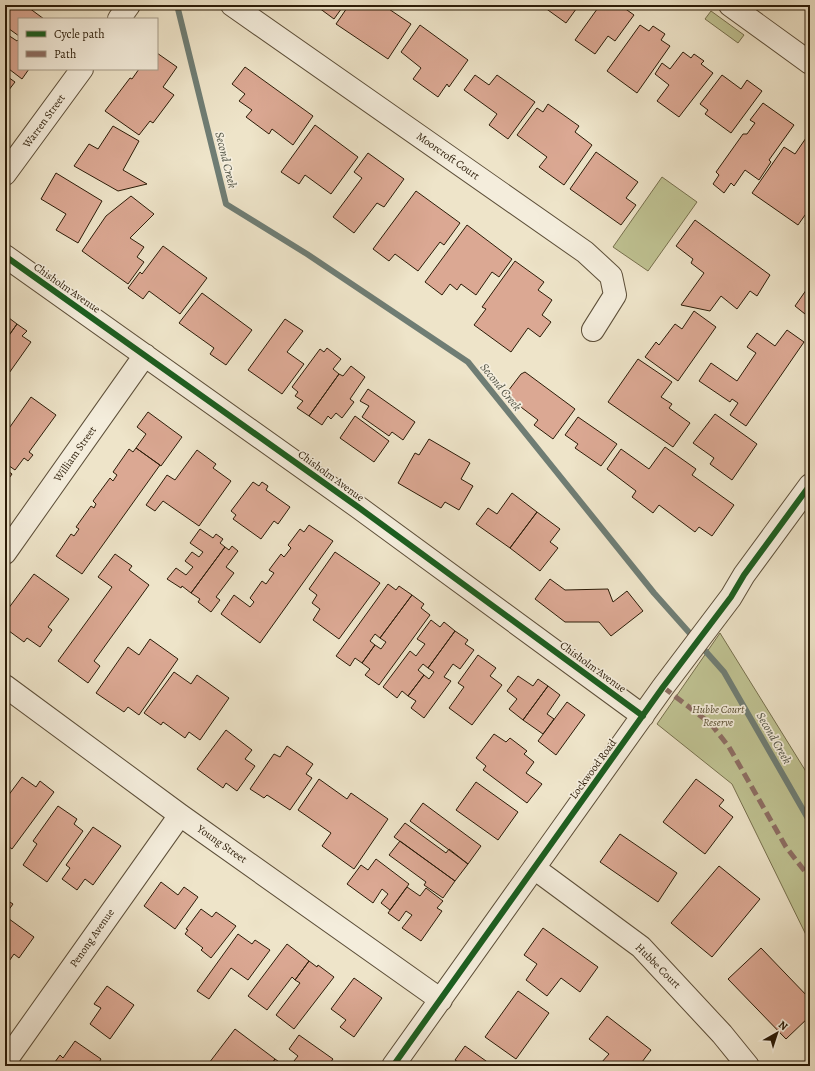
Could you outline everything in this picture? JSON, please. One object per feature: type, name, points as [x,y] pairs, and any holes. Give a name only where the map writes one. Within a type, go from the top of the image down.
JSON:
[{"type":"street","points":[[120,18],[129,5]]},
{"type":"street","name":"Moorcroft Court","points":[[232,5],[585,252],[611,276],[615,295],[593,330]]},
{"type":"street","points":[[730,5],[810,63]]},
{"type":"street","name":"Warren Street","points":[[5,174],[81,70]]},
{"type":"street","name":"Chisholm Avenue","points":[[5,256],[358,507],[643,716]]},
{"type":"street","name":"William Street","points":[[5,553],[145,355]]},
{"type":"street","name":"Lockwood Road","points":[[393,1066],[810,485]]},
{"type":"street","name":"Young Street","points":[[5,686],[180,814],[441,1000]]},
{"type":"street","name":"Penong Avenue","points":[[5,1062],[180,814]]},
{"type":"street","name":"Hubbe Court","points":[[534,868],[641,947],[722,1034],[748,1066]]},
{"type":"green space","points":[[711,11],[744,35],[738,43],[705,19]]},
{"type":"green space","points":[[662,177],[697,202],[648,271],[613,247]]},
{"type":"green space","name":"Hubbe Court Reserve","points":[[720,633],[810,778],[810,943],[732,784],[657,724]]},
{"type":"building","points":[[5,5],[25,5],[43,18],[18,18],[18,35],[5,26]]},
{"type":"building","points":[[315,5],[344,5],[334,19]]},
{"type":"building","points":[[349,5],[370,5],[375,8],[377,5],[383,5],[411,24],[388,59],[336,24]]},
{"type":"building","points":[[541,5],[579,5],[566,23]]},
{"type":"building","points":[[600,5],[620,5],[634,15],[615,41],[608,36],[595,54],[575,40]]},
{"type":"building","points":[[420,25],[468,60],[449,87],[447,84],[438,97],[413,79],[421,68],[401,52]]},
{"type":"building","points":[[640,25],[649,31],[653,26],[665,34],[661,40],[670,46],[637,93],[607,71]]},
{"type":"building","points":[[5,33],[17,41],[18,40],[18,70],[28,70],[22,79],[5,66]]},
{"type":"building","points":[[683,52],[691,58],[694,54],[704,61],[701,64],[713,73],[679,117],[657,101],[669,85],[655,74],[662,63],[670,69]]},
{"type":"building","points":[[158,54],[177,67],[163,87],[174,95],[153,123],[150,121],[139,135],[105,111],[130,78],[132,79],[138,70],[158,70]]},
{"type":"building","points":[[245,67],[313,116],[293,145],[272,129],[269,134],[246,117],[252,110],[239,101],[245,94],[232,84]]},
{"type":"building","points":[[5,75],[15,82],[5,95]]},
{"type":"building","points":[[475,75],[489,85],[497,75],[535,102],[508,139],[489,125],[497,114],[464,90]]},
{"type":"building","points":[[722,75],[741,89],[747,80],[762,91],[731,133],[705,114],[708,110],[700,104]]},
{"type":"building","points":[[763,103],[794,125],[769,160],[771,162],[759,180],[745,170],[734,186],[731,183],[724,193],[713,184],[719,175],[716,172],[743,134],[747,134],[755,123],[750,120]]},
{"type":"building","points":[[548,104],[579,126],[575,132],[592,145],[564,185],[539,167],[547,157],[517,135],[537,108],[543,112]]},
{"type":"building","points":[[315,125],[358,157],[331,194],[305,175],[299,184],[281,172]]},
{"type":"building","points":[[113,126],[139,141],[123,170],[147,184],[118,191],[74,166],[89,144],[98,149]]},
{"type":"building","points":[[806,138],[810,140],[810,208],[798,225],[752,193],[784,147],[795,154]]},
{"type":"building","points":[[596,152],[638,182],[626,198],[636,205],[621,225],[570,189]]},
{"type":"building","points":[[368,153],[404,179],[384,207],[377,203],[354,233],[333,217],[362,178],[354,172]]},
{"type":"building","points":[[56,173],[102,201],[78,243],[56,230],[66,214],[41,199]]},
{"type":"building","points":[[416,191],[460,223],[444,245],[440,242],[418,271],[395,254],[389,261],[373,249]]},
{"type":"building","points":[[131,196],[154,214],[130,238],[144,247],[137,257],[144,262],[128,284],[82,251],[106,216]]},
{"type":"building","points":[[810,217],[810,228],[805,224]]},
{"type":"building","points":[[695,220],[770,275],[757,296],[750,291],[737,309],[721,296],[710,311],[681,305],[704,273],[691,263],[693,259],[676,246]]},
{"type":"building","points":[[467,225],[512,259],[499,277],[492,272],[476,295],[461,284],[457,290],[450,284],[442,295],[425,282]]},
{"type":"building","points":[[163,246],[207,278],[180,314],[149,291],[143,299],[128,288],[140,272],[142,274]]},
{"type":"building","points":[[515,261],[544,282],[538,290],[552,300],[542,315],[551,322],[540,337],[528,328],[511,352],[474,325],[486,309],[482,307]]},
{"type":"building","points":[[809,286],[810,287],[810,318],[795,306]]},
{"type":"building","points":[[202,293],[252,330],[226,365],[210,354],[214,348],[179,323]]},
{"type":"building","points":[[694,311],[716,327],[678,381],[645,357],[656,342],[659,345],[675,324],[682,329]]},
{"type":"building","points":[[9,318],[17,324],[5,341],[5,324]]},
{"type":"building","points":[[285,319],[303,331],[287,352],[304,364],[282,394],[248,370]]},
{"type":"building","points":[[17,324],[27,331],[22,336],[31,342],[7,376],[5,375],[5,341]]},
{"type":"building","points":[[787,330],[804,342],[746,426],[730,415],[738,403],[732,399],[730,402],[699,381],[711,363],[737,381],[756,353],[747,347],[757,333],[775,346]]},
{"type":"building","points":[[327,348],[341,359],[333,369],[339,374],[309,416],[297,408],[303,401],[295,396],[298,392],[292,387],[320,349],[324,352]]},
{"type":"building","points":[[638,359],[672,382],[661,397],[672,404],[669,408],[690,423],[673,447],[608,402]]},
{"type":"building","points":[[351,366],[365,377],[350,399],[354,402],[342,418],[336,413],[331,419],[328,416],[322,425],[309,416],[339,374],[343,376]]},
{"type":"building","points":[[525,372],[575,409],[553,439],[534,425],[538,420],[505,395],[521,374]]},
{"type":"building","points":[[368,389],[415,422],[403,440],[392,432],[389,436],[362,417],[369,406],[360,401]]},
{"type":"building","points":[[31,397],[56,415],[29,452],[33,455],[28,461],[24,458],[15,470],[5,463],[5,434]]},
{"type":"building","points":[[148,412],[182,437],[161,466],[136,448],[146,434],[137,427]]},
{"type":"building","points":[[715,414],[757,444],[732,480],[710,464],[714,458],[693,443]]},
{"type":"building","points":[[355,416],[389,441],[374,462],[340,438]]},
{"type":"building","points":[[578,417],[617,444],[601,466],[575,448],[578,444],[565,435]]},
{"type":"building","points":[[429,439],[470,463],[461,479],[473,486],[459,510],[445,502],[441,508],[398,483],[415,453],[419,455]]},
{"type":"building","points":[[665,447],[696,469],[692,475],[734,505],[712,536],[699,527],[695,532],[659,505],[653,513],[632,497],[636,491],[607,469],[621,449],[649,469]]},
{"type":"building","points":[[136,448],[160,465],[82,574],[56,556],[71,534],[74,536],[79,529],[76,527],[91,506],[94,508],[96,504],[93,501],[110,478],[113,481],[117,475],[113,472],[129,449],[133,452]]},
{"type":"building","points":[[197,450],[216,464],[213,468],[231,481],[199,526],[163,501],[155,511],[146,505],[167,475],[175,480]]},
{"type":"building","points":[[5,469],[12,474],[5,484]]},
{"type":"building","points":[[253,482],[259,486],[262,482],[268,486],[266,490],[290,507],[278,524],[274,521],[261,539],[233,519],[236,515],[231,511]]},
{"type":"building","points":[[512,493],[537,512],[510,548],[476,524],[488,508],[497,514]]},
{"type":"building","points":[[537,512],[560,529],[550,542],[558,548],[540,571],[510,548]]},
{"type":"building","points":[[309,525],[333,541],[260,643],[221,614],[234,595],[250,607],[254,602],[250,598],[262,581],[266,584],[274,573],[269,570],[281,554],[284,557],[291,548],[288,545],[300,529],[304,532]]},
{"type":"building","points":[[200,529],[213,538],[216,534],[223,539],[220,543],[225,547],[191,593],[182,586],[181,588],[167,579],[176,568],[186,575],[193,567],[185,561],[192,552],[199,557],[203,552],[190,543]]},
{"type":"building","points":[[232,546],[238,551],[226,567],[234,573],[216,597],[220,600],[211,612],[198,602],[200,599],[191,593],[225,547],[229,550]]},
{"type":"building","points":[[335,552],[380,583],[339,639],[313,620],[320,609],[312,603],[317,595],[309,589]]},
{"type":"building","points":[[115,554],[132,566],[129,570],[149,585],[94,661],[100,666],[88,683],[58,661],[112,587],[98,577]]},
{"type":"building","points":[[34,574],[69,599],[48,627],[52,630],[40,647],[27,638],[24,642],[5,628],[5,613]]},
{"type":"building","points":[[550,579],[565,590],[608,589],[613,602],[627,591],[643,611],[611,636],[599,622],[565,622],[535,599]]},
{"type":"building","points":[[388,584],[396,590],[399,586],[412,595],[380,638],[375,634],[370,641],[375,645],[362,663],[355,658],[350,666],[336,656]]},
{"type":"building","points":[[412,595],[424,604],[421,608],[430,615],[379,685],[365,675],[370,669],[362,663],[375,645],[381,649],[386,642],[380,638]]},
{"type":"building","points":[[431,620],[440,627],[444,622],[455,631],[428,668],[423,664],[418,670],[424,675],[408,696],[402,691],[397,698],[383,687],[410,651],[416,656],[425,644],[417,639]]},
{"type":"building","points":[[455,631],[468,640],[465,644],[474,650],[460,669],[453,664],[444,677],[451,681],[424,718],[411,708],[416,701],[408,696],[424,675],[429,679],[434,672],[428,668]]},
{"type":"building","points":[[150,639],[178,659],[139,715],[128,707],[124,712],[96,693],[128,647],[139,655]]},
{"type":"building","points":[[478,655],[496,668],[490,676],[502,685],[472,725],[449,708],[464,687],[458,683]]},
{"type":"building","points":[[174,672],[191,684],[197,675],[229,698],[200,740],[189,732],[185,738],[163,722],[161,725],[144,713]]},
{"type":"building","points":[[518,676],[533,686],[538,679],[548,686],[523,720],[509,709],[517,699],[507,691]]},
{"type":"building","points":[[548,686],[560,695],[547,714],[554,719],[543,734],[523,720]]},
{"type":"building","points":[[567,702],[585,715],[556,755],[538,741]]},
{"type":"building","points":[[226,730],[252,750],[245,759],[255,766],[237,791],[226,783],[223,788],[197,769]]},
{"type":"building","points":[[494,734],[506,742],[510,738],[527,751],[524,754],[534,762],[526,773],[542,784],[527,803],[483,770],[486,766],[476,758]]},
{"type":"building","points":[[287,746],[313,764],[306,774],[312,778],[290,810],[267,795],[264,798],[250,789],[274,754],[280,757]]},
{"type":"building","points":[[22,777],[36,787],[40,781],[54,792],[12,849],[5,844],[5,800]]},
{"type":"building","points":[[319,779],[347,799],[351,793],[388,819],[354,869],[322,846],[331,833],[298,810]]},
{"type":"building","points":[[696,779],[724,800],[719,806],[733,817],[705,854],[663,822]]},
{"type":"building","points":[[476,782],[518,812],[498,840],[456,810]]},
{"type":"building","points":[[423,803],[481,846],[468,864],[410,821]]},
{"type":"building","points":[[58,806],[77,819],[74,824],[83,831],[47,882],[23,865],[37,844],[33,841]]},
{"type":"building","points":[[405,823],[446,853],[449,849],[468,864],[455,881],[394,837]]},
{"type":"building","points":[[93,827],[121,846],[93,885],[85,879],[77,890],[62,879],[70,868],[66,865]]},
{"type":"building","points":[[620,834],[677,873],[658,902],[600,862]]},
{"type":"building","points":[[400,841],[455,881],[443,898],[424,885],[426,882],[389,855]]},
{"type":"building","points":[[376,859],[409,884],[390,910],[381,903],[388,894],[382,889],[373,903],[347,884],[361,865],[368,870]]},
{"type":"building","points":[[719,866],[760,899],[712,957],[671,923]]},
{"type":"building","points":[[161,882],[178,895],[184,887],[198,897],[175,929],[144,906]]},
{"type":"building","points":[[407,887],[420,896],[426,888],[443,901],[437,908],[442,911],[421,941],[402,928],[412,915],[406,911],[399,921],[388,913]]},
{"type":"building","points":[[5,899],[13,904],[5,915]]},
{"type":"building","points":[[201,909],[212,917],[216,912],[236,926],[211,958],[201,950],[203,948],[185,934],[188,930],[186,929]]},
{"type":"building","points":[[5,916],[34,937],[19,958],[14,954],[5,967]]},
{"type":"building","points":[[543,928],[598,967],[580,992],[561,978],[547,996],[526,980],[537,964],[524,955]]},
{"type":"building","points":[[238,934],[252,944],[255,940],[270,950],[248,980],[231,968],[209,999],[197,991]]},
{"type":"building","points":[[287,944],[309,961],[295,980],[292,977],[267,1010],[248,996]]},
{"type":"building","points":[[761,948],[810,999],[810,1016],[786,1039],[728,979]]},
{"type":"building","points":[[309,961],[317,967],[318,965],[334,977],[294,1029],[276,1015],[300,983],[295,980]]},
{"type":"building","points":[[354,978],[382,998],[354,1037],[340,1027],[346,1020],[331,1009]]},
{"type":"building","points":[[107,986],[134,1005],[110,1039],[90,1024],[101,1008],[94,1004]]},
{"type":"building","points":[[518,991],[549,1013],[516,1059],[485,1037]]},
{"type":"building","points":[[607,1016],[651,1050],[639,1066],[604,1066],[601,1063],[609,1054],[589,1039]]},
{"type":"building","points":[[235,1029],[275,1059],[270,1066],[254,1066],[247,1061],[243,1066],[214,1066],[209,1063]]},
{"type":"building","points":[[299,1035],[333,1059],[328,1066],[290,1066],[298,1056],[289,1049]]},
{"type":"building","points":[[75,1041],[101,1059],[97,1066],[52,1066],[60,1055],[63,1058]]},
{"type":"building","points":[[465,1046],[493,1066],[464,1066],[455,1060]]},
{"type":"building","points":[[275,1059],[285,1066],[270,1066]]},
{"type":"waterway","name":"Second Creek","points":[[179,5],[178,9],[226,204],[307,254],[468,362],[654,593],[694,638]]},
{"type":"waterway","name":"Second Creek","points":[[700,645],[724,672],[810,822]]},
{"type":"marked path","points":[[663,687],[711,724],[729,747],[786,847],[810,878]]},
{"type":"cycle path","points":[[5,256],[358,507],[643,716]]},
{"type":"cycle path","points":[[393,1066],[663,687],[731,597],[744,575],[810,485]]}]
